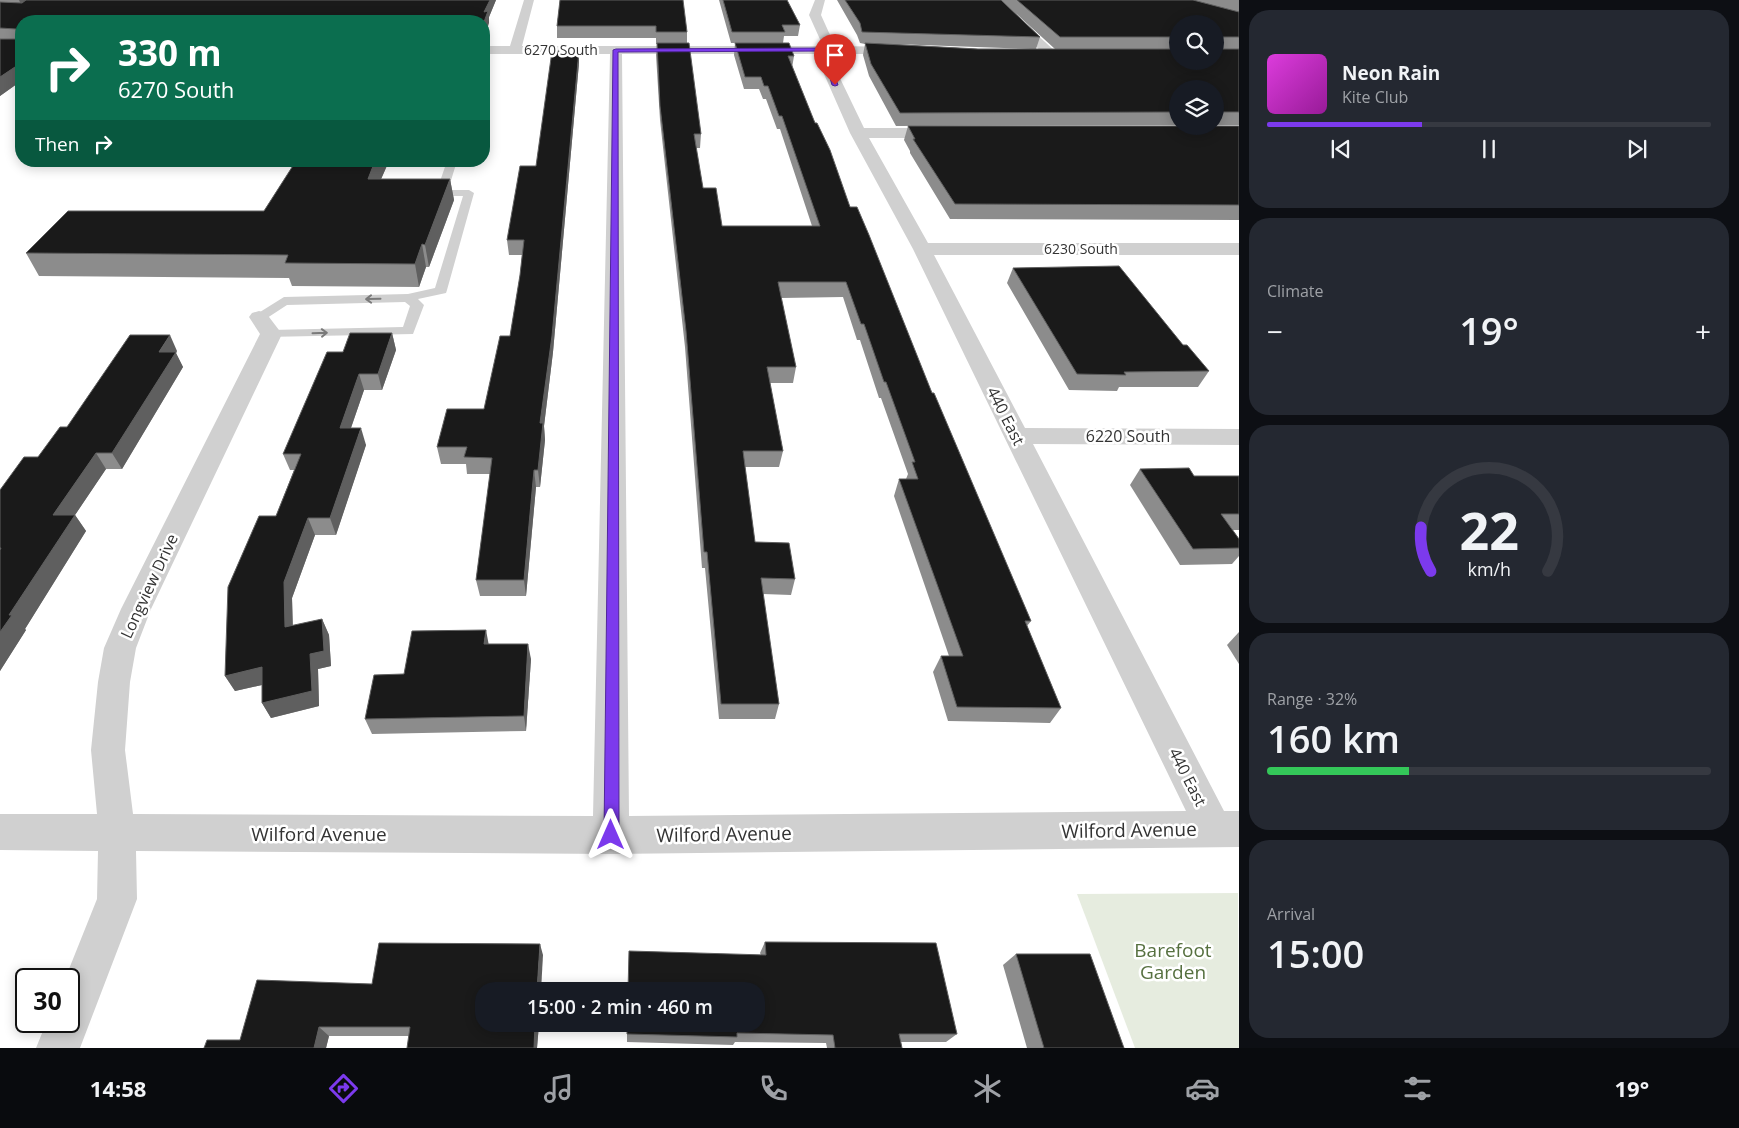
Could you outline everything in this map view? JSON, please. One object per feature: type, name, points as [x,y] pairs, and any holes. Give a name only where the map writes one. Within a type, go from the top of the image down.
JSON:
[{"type":"street","points":[[515,50],[529,0]]},
{"type":"street","name":"440 East","points":[[820,0],[815,15],[831,49],[833,79],[858,133],[922,249],[1017,436],[1227,829]]},
{"type":"street","points":[[993,0],[1057,55],[1033,55]]},
{"type":"street","name":"6270 South","points":[[490,50],[831,49],[916,51]]},
{"type":"street","points":[[611,835],[616,50]]},
{"type":"street","points":[[858,133],[962,133]]},
{"type":"street","name":"6230 South","points":[[922,249],[1239,249]]},
{"type":"street","name":"Longview Drive","points":[[80,993],[117,899],[117,834],[108,750],[114,682],[120,648],[265,326]]},
{"type":"street","name":"6220 South","points":[[1017,436],[1239,436]]},
{"type":"street","name":"Wilford Avenue","points":[[0,832],[611,835],[1227,829]]},
{"type":"street","name":"Longview Drive","points":[[58,1048],[64,1033]]},
{"type":"lane","points":[[265,326],[284,301],[408,298],[441,290],[469,193],[441,193],[450,167]]},
{"type":"lane","points":[[265,326],[408,331],[417,305],[408,298]]},
{"type":"green space","name":"Barefoot Garden","points":[[1238,893],[1239,1048],[1135,1048],[1077,894]]},
{"type":"building","points":[[26,0],[490,0],[484,12],[488,11],[487,15],[15,15],[15,29],[0,28],[0,2],[22,3]]},
{"type":"building","points":[[560,0],[683,0],[687,32],[656,32],[656,26],[557,26]]},
{"type":"building","points":[[723,0],[787,0],[800,25],[782,25],[785,32],[732,32]]},
{"type":"building","points":[[845,0],[1001,0],[1040,37],[862,32],[860,23]]},
{"type":"building","points":[[1017,0],[1193,0],[1239,12],[1239,37],[1224,37],[1224,15],[1169,15],[1169,37],[1060,37]]},
{"type":"building","points":[[0,39],[15,39],[15,67],[0,77]]},
{"type":"building","points":[[657,43],[689,43],[701,134],[694,134],[703,188],[716,188],[722,226],[820,226],[782,116],[779,116],[768,86],[764,86],[761,77],[745,77],[735,43],[789,43],[794,56],[788,56],[815,123],[817,123],[830,150],[850,207],[857,207],[869,235],[932,393],[934,393],[1031,621],[1025,621],[1061,708],[957,707],[941,656],[963,656],[899,479],[918,479],[912,462],[915,462],[864,324],[861,324],[846,282],[778,282],[796,367],[767,367],[783,451],[743,451],[755,542],[789,543],[795,579],[761,578],[779,704],[721,704],[707,552],[704,552],[686,331],[660,106]]},
{"type":"building","points":[[865,43],[978,49],[1169,49],[1169,70],[1224,70],[1224,49],[1239,49],[1239,112],[1224,112],[1224,80],[1169,80],[1169,112],[900,113],[871,64]]},
{"type":"building","points":[[552,51],[579,51],[552,336],[540,423],[543,423],[538,470],[534,470],[524,580],[476,580],[492,458],[464,457],[467,447],[437,447],[447,409],[484,409],[500,336],[510,336],[524,240],[507,240],[520,166],[536,166]]},
{"type":"building","points":[[908,126],[1169,126],[1169,135],[1224,135],[1224,126],[1239,126],[1239,205],[955,204],[913,139],[915,139]]},
{"type":"building","points":[[292,167],[373,167],[368,179],[450,179],[425,245],[422,244],[415,264],[285,263],[288,255],[26,253],[68,211],[264,211]]},
{"type":"building","points":[[1119,266],[1183,345],[1187,345],[1209,371],[1124,372],[1126,375],[1077,374],[1013,268]]},
{"type":"building","points":[[350,333],[392,333],[378,374],[359,374],[340,428],[361,428],[330,518],[308,518],[284,582],[285,627],[322,619],[324,651],[310,654],[312,691],[262,703],[262,667],[225,676],[228,587],[259,516],[276,516],[301,454],[283,454],[327,352],[343,352]]},
{"type":"building","points":[[130,335],[170,335],[159,352],[176,352],[112,453],[96,453],[53,515],[75,515],[9,615],[12,615],[0,632],[0,490],[24,457],[38,457],[60,427],[67,427]]},
{"type":"building","points":[[1189,468],[1194,476],[1239,476],[1239,514],[1221,514],[1239,539],[1239,548],[1193,549],[1140,469]]},
{"type":"building","points":[[486,630],[484,644],[528,644],[524,716],[365,719],[374,675],[404,674],[412,631]]},
{"type":"building","points":[[765,942],[936,943],[957,1034],[899,1034],[902,1048],[835,1048],[833,1035],[737,1033],[737,1037],[627,1034],[627,1032],[765,1032],[765,982],[628,982],[629,951],[766,955]]},
{"type":"building","points":[[379,943],[540,944],[538,982],[475,982],[475,1032],[535,1032],[534,1048],[407,1048],[410,1027],[319,1027],[314,1048],[204,1048],[207,1040],[240,1040],[257,980],[372,984]]},
{"type":"building","points":[[1016,954],[1090,954],[1124,1048],[1044,1048]]},
{"type":"route","points":[[611,835],[616,50],[831,49],[831,74],[835,85]]}]
